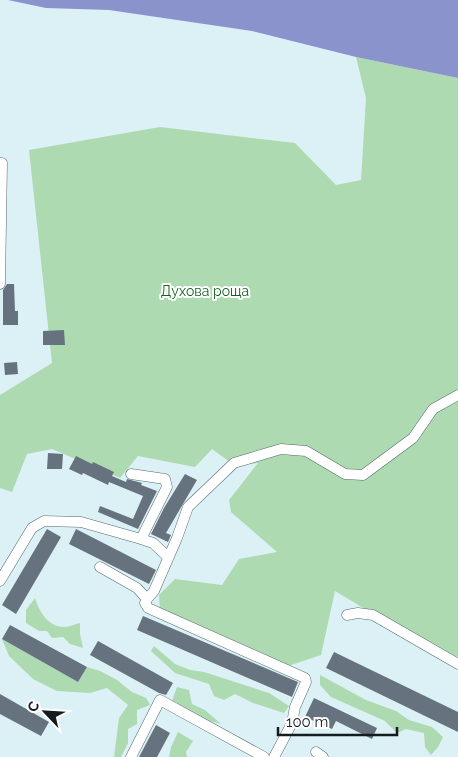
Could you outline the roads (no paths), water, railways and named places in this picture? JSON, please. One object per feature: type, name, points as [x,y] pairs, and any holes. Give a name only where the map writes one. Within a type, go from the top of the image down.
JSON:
[{"type":"street","points":[[0,163],[2,163],[0,284]]},
{"type":"street","points":[[274,757],[292,723],[295,707],[306,682],[305,678],[148,608],[145,603],[154,591],[188,507],[234,463],[282,448],[306,451],[345,474],[363,475],[413,438],[434,409],[458,395]]},
{"type":"street","points":[[131,474],[166,479],[167,487],[141,539]]},
{"type":"street","points":[[0,581],[32,528],[44,521],[81,522],[141,539],[153,543],[168,557]]},
{"type":"street","points":[[100,567],[137,588],[147,599]]},
{"type":"street","points":[[347,615],[358,613],[373,615],[458,664]]},
{"type":"street","points":[[131,757],[160,700],[264,757]]},
{"type":"water","points":[[8,0],[458,0],[458,78],[356,57],[252,31],[109,10],[46,8]]},
{"type":"park label","name":"Духова роща","points":[[205,291]]}]
